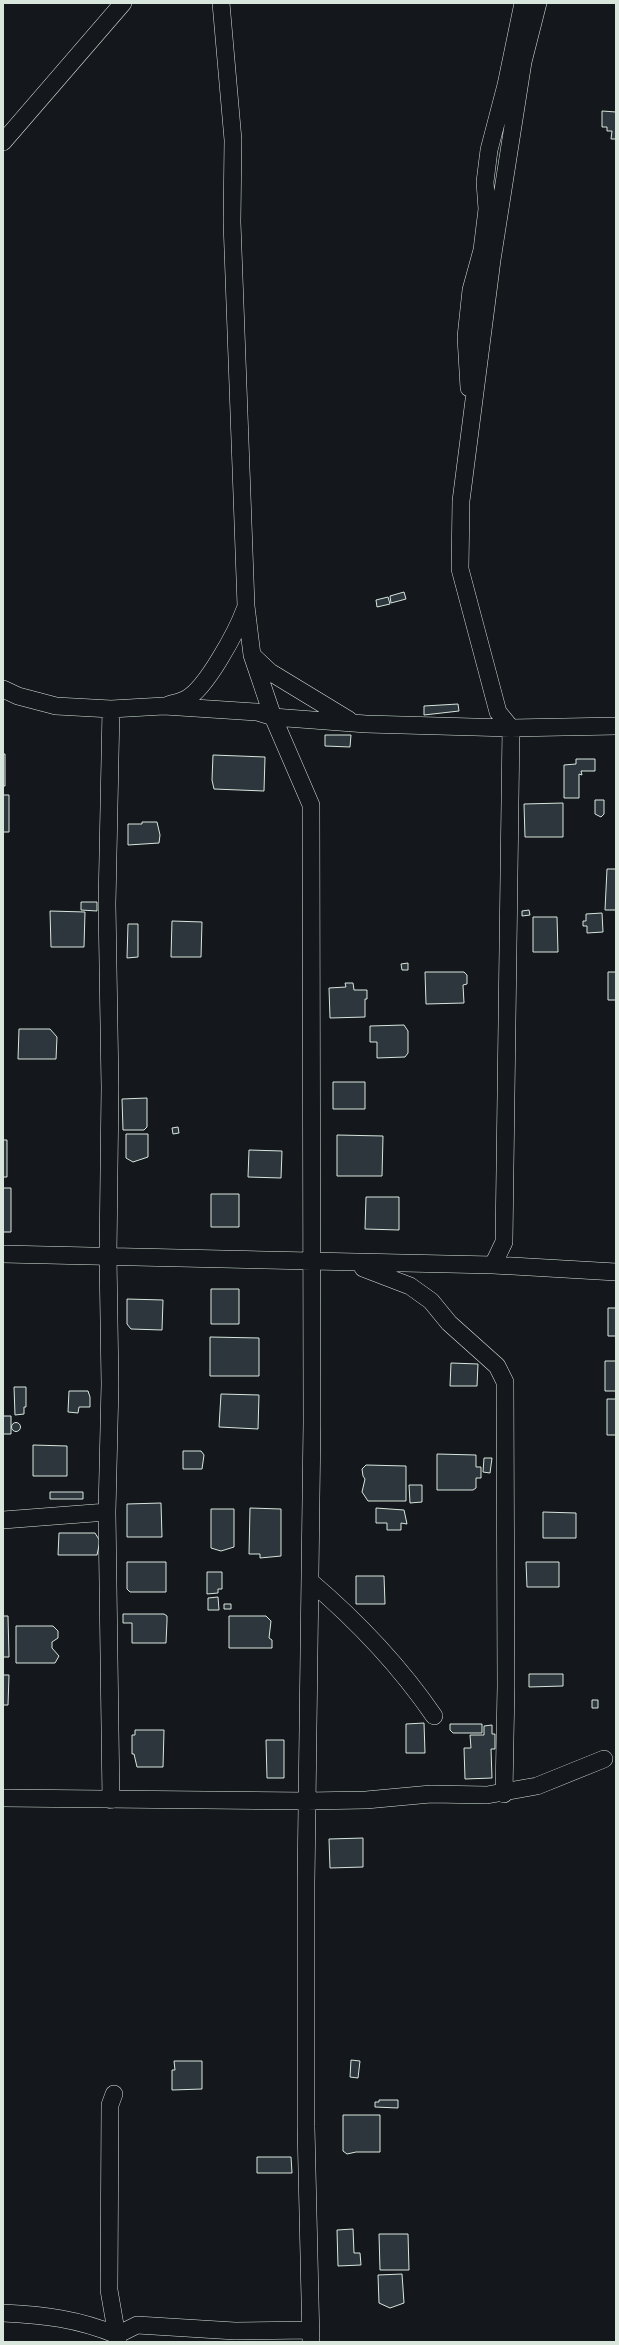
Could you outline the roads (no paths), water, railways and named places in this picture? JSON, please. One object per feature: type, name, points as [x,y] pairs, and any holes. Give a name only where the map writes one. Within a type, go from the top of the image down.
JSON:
[{"type":"street","points":[[3,142],[123,3]]},
{"type":"street","points":[[118,2339],[137,2326],[235,2330],[311,2336],[306,2127],[306,1801],[310,1581],[313,1076],[311,805],[273,717],[252,655],[246,606],[232,222],[233,140],[220,3]]},
{"type":"street","points":[[472,410],[468,380],[466,337],[471,290],[484,236],[487,209],[485,182],[489,150],[506,85],[523,3]]},
{"type":"street","points":[[493,1266],[504,1242],[511,728],[498,712],[460,569],[461,501],[492,260],[523,62],[538,3]]},
{"type":"street","points":[[164,706],[187,698],[208,675],[236,632],[246,606]]},
{"type":"street","points":[[252,655],[270,672],[354,723]]},
{"type":"street","points":[[3,689],[18,696],[56,706],[111,709],[164,706],[258,712],[273,717],[354,723],[511,728],[616,726]]},
{"type":"street","points":[[111,709],[108,904],[110,1087],[108,1256],[110,1384],[107,1512],[111,1800]]},
{"type":"street","points":[[3,1254],[311,1263],[493,1266],[616,1272]]},
{"type":"street","points":[[352,1263],[410,1286],[431,1301],[449,1323],[497,1366],[505,1382],[506,1686],[504,1794]]},
{"type":"street","points":[[5,1520],[107,1512]]},
{"type":"street","points":[[310,1581],[371,1638],[414,1687],[434,1716]]},
{"type":"street","points":[[3,1798],[306,1801],[366,1800],[431,1794],[504,1794],[536,1786],[604,1759]]},
{"type":"street","points":[[114,2094],[110,2105],[109,2290],[118,2339]]},
{"type":"street","points":[[4,2313],[67,2318],[90,2324],[118,2339]]}]
